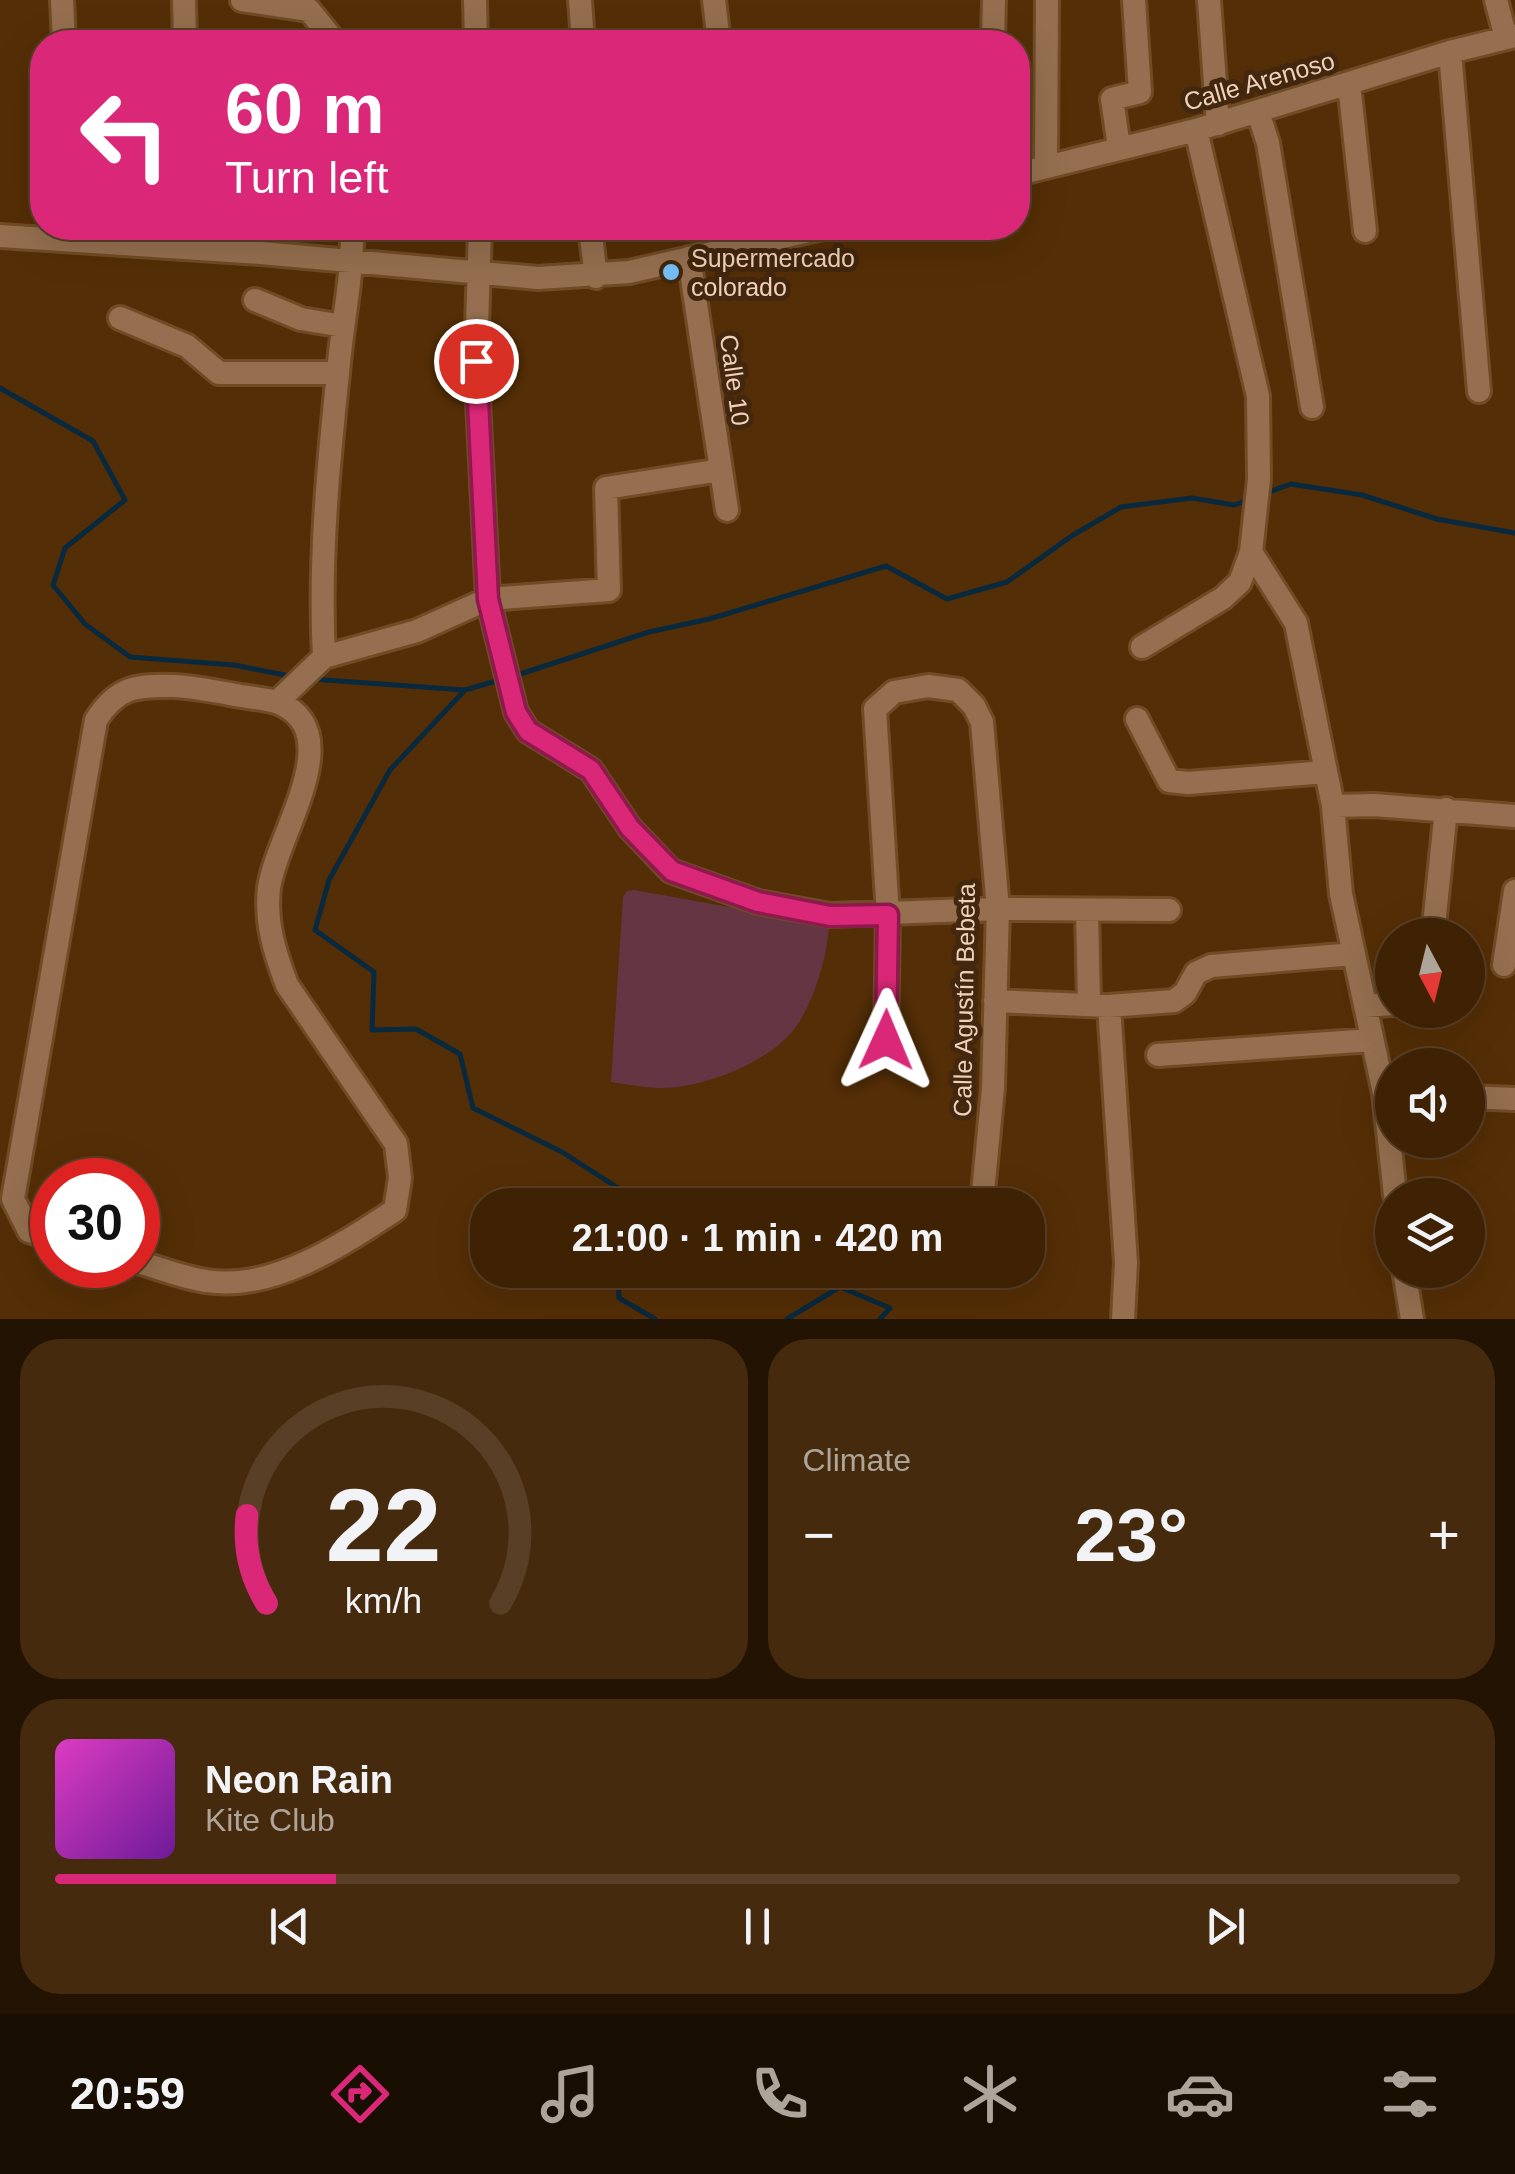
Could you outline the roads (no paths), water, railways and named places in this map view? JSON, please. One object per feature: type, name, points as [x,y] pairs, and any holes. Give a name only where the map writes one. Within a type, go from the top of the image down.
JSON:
[{"type":"street","points":[[62,0],[63,30]]},
{"type":"street","points":[[184,0],[185,30]]},
{"type":"street","points":[[242,0],[309,10],[325,30]]},
{"type":"street","points":[[475,0],[476,30]]},
{"type":"street","points":[[580,0],[581,30]]},
{"type":"street","points":[[714,0],[718,30]]},
{"type":"street","points":[[993,30],[994,0]]},
{"type":"street","points":[[1046,165],[1047,0]]},
{"type":"street","points":[[1119,147],[1112,99],[1140,92],[1134,0]]},
{"type":"street","points":[[1142,648],[1223,598],[1240,582],[1252,552],[1257,523],[1258,396],[1207,127],[1209,0]]},
{"type":"street","points":[[1496,0],[1510,37]]},
{"type":"street","name":"Calle Arenoso","points":[[1030,170],[1207,127],[1510,37]]},
{"type":"street","points":[[1450,52],[1479,392]]},
{"type":"street","points":[[1349,84],[1365,232]]},
{"type":"street","points":[[1258,112],[1268,143],[1312,407]]},
{"type":"street","points":[[0,236],[30,236]]},
{"type":"street","points":[[205,240],[352,260],[538,278],[596,277],[689,258],[738,240]]},
{"type":"street","points":[[320,660],[321,565],[352,240]]},
{"type":"street","points":[[480,240],[476,361],[488,599],[516,712],[528,731],[591,770],[630,828],[672,871],[758,902],[830,916],[998,909],[1169,910]]},
{"type":"street","points":[[591,240],[596,277]]},
{"type":"street","name":"Calle 10","points":[[689,258],[726,510]]},
{"type":"street","points":[[255,300],[301,318],[343,326]]},
{"type":"street","points":[[120,318],[170,336],[219,373],[338,373]]},
{"type":"street","points":[[30,1232],[12,1199],[96,720],[108,702],[141,685],[284,695],[320,660],[417,631],[488,599],[608,590],[606,488],[720,470]]},
{"type":"street","points":[[1252,552],[1296,623],[1334,806],[1341,894],[1375,1050]]},
{"type":"street","name":"Calle Agustín Bebeta","points":[[886,1040],[888,915],[875,709],[894,692],[928,686],[958,690],[974,706],[982,722],[998,909],[993,1088],[983,1188]]},
{"type":"street","points":[[160,1268],[206,1281],[243,1283],[312,1259],[394,1210],[400,1178],[396,1144],[287,985],[276,957],[268,918],[268,892],[312,750],[309,729],[284,695]]},
{"type":"street","points":[[1137,719],[1169,781],[1188,783],[1326,772]]},
{"type":"street","points":[[1334,806],[1446,809],[1515,816]]},
{"type":"street","points":[[1435,918],[1446,809]]},
{"type":"street","points":[[1504,965],[1515,890]]},
{"type":"street","points":[[1087,910],[1126,1263],[1124,1319]]},
{"type":"street","points":[[995,1001],[1099,1005],[1174,1002],[1185,993],[1196,973],[1210,966],[1354,954]]},
{"type":"street","points":[[1365,1006],[1375,1005]]},
{"type":"street","points":[[1158,1055],[1372,1040]]},
{"type":"street","points":[[1485,1098],[1515,1099]]},
{"type":"street","points":[[1407,1288],[1412,1319]]},
{"type":"waterway","points":[[0,388],[93,441],[125,500],[65,548],[53,585],[85,624],[130,657],[234,665],[295,677]]},
{"type":"waterway","points":[[1266,493],[1291,484],[1362,495],[1437,519],[1515,533]]},
{"type":"waterway","points":[[514,676],[649,632],[709,619],[886,566],[947,599],[1007,582],[1121,507],[1192,498],[1234,505],[1251,499]]},
{"type":"waterway","points":[[311,679],[465,690],[503,679]]},
{"type":"waterway","points":[[465,690],[390,770],[329,880],[315,930],[374,972],[372,1030],[416,1029],[460,1054],[473,1108],[562,1152],[618,1188]]},
{"type":"waterway","points":[[787,1319],[840,1287],[890,1308],[880,1319]]},
{"type":"waterway","points":[[619,1288],[619,1298],[655,1319]]},
{"type":"place","name":"Supermercado colorado","points":[[671,272]]}]
